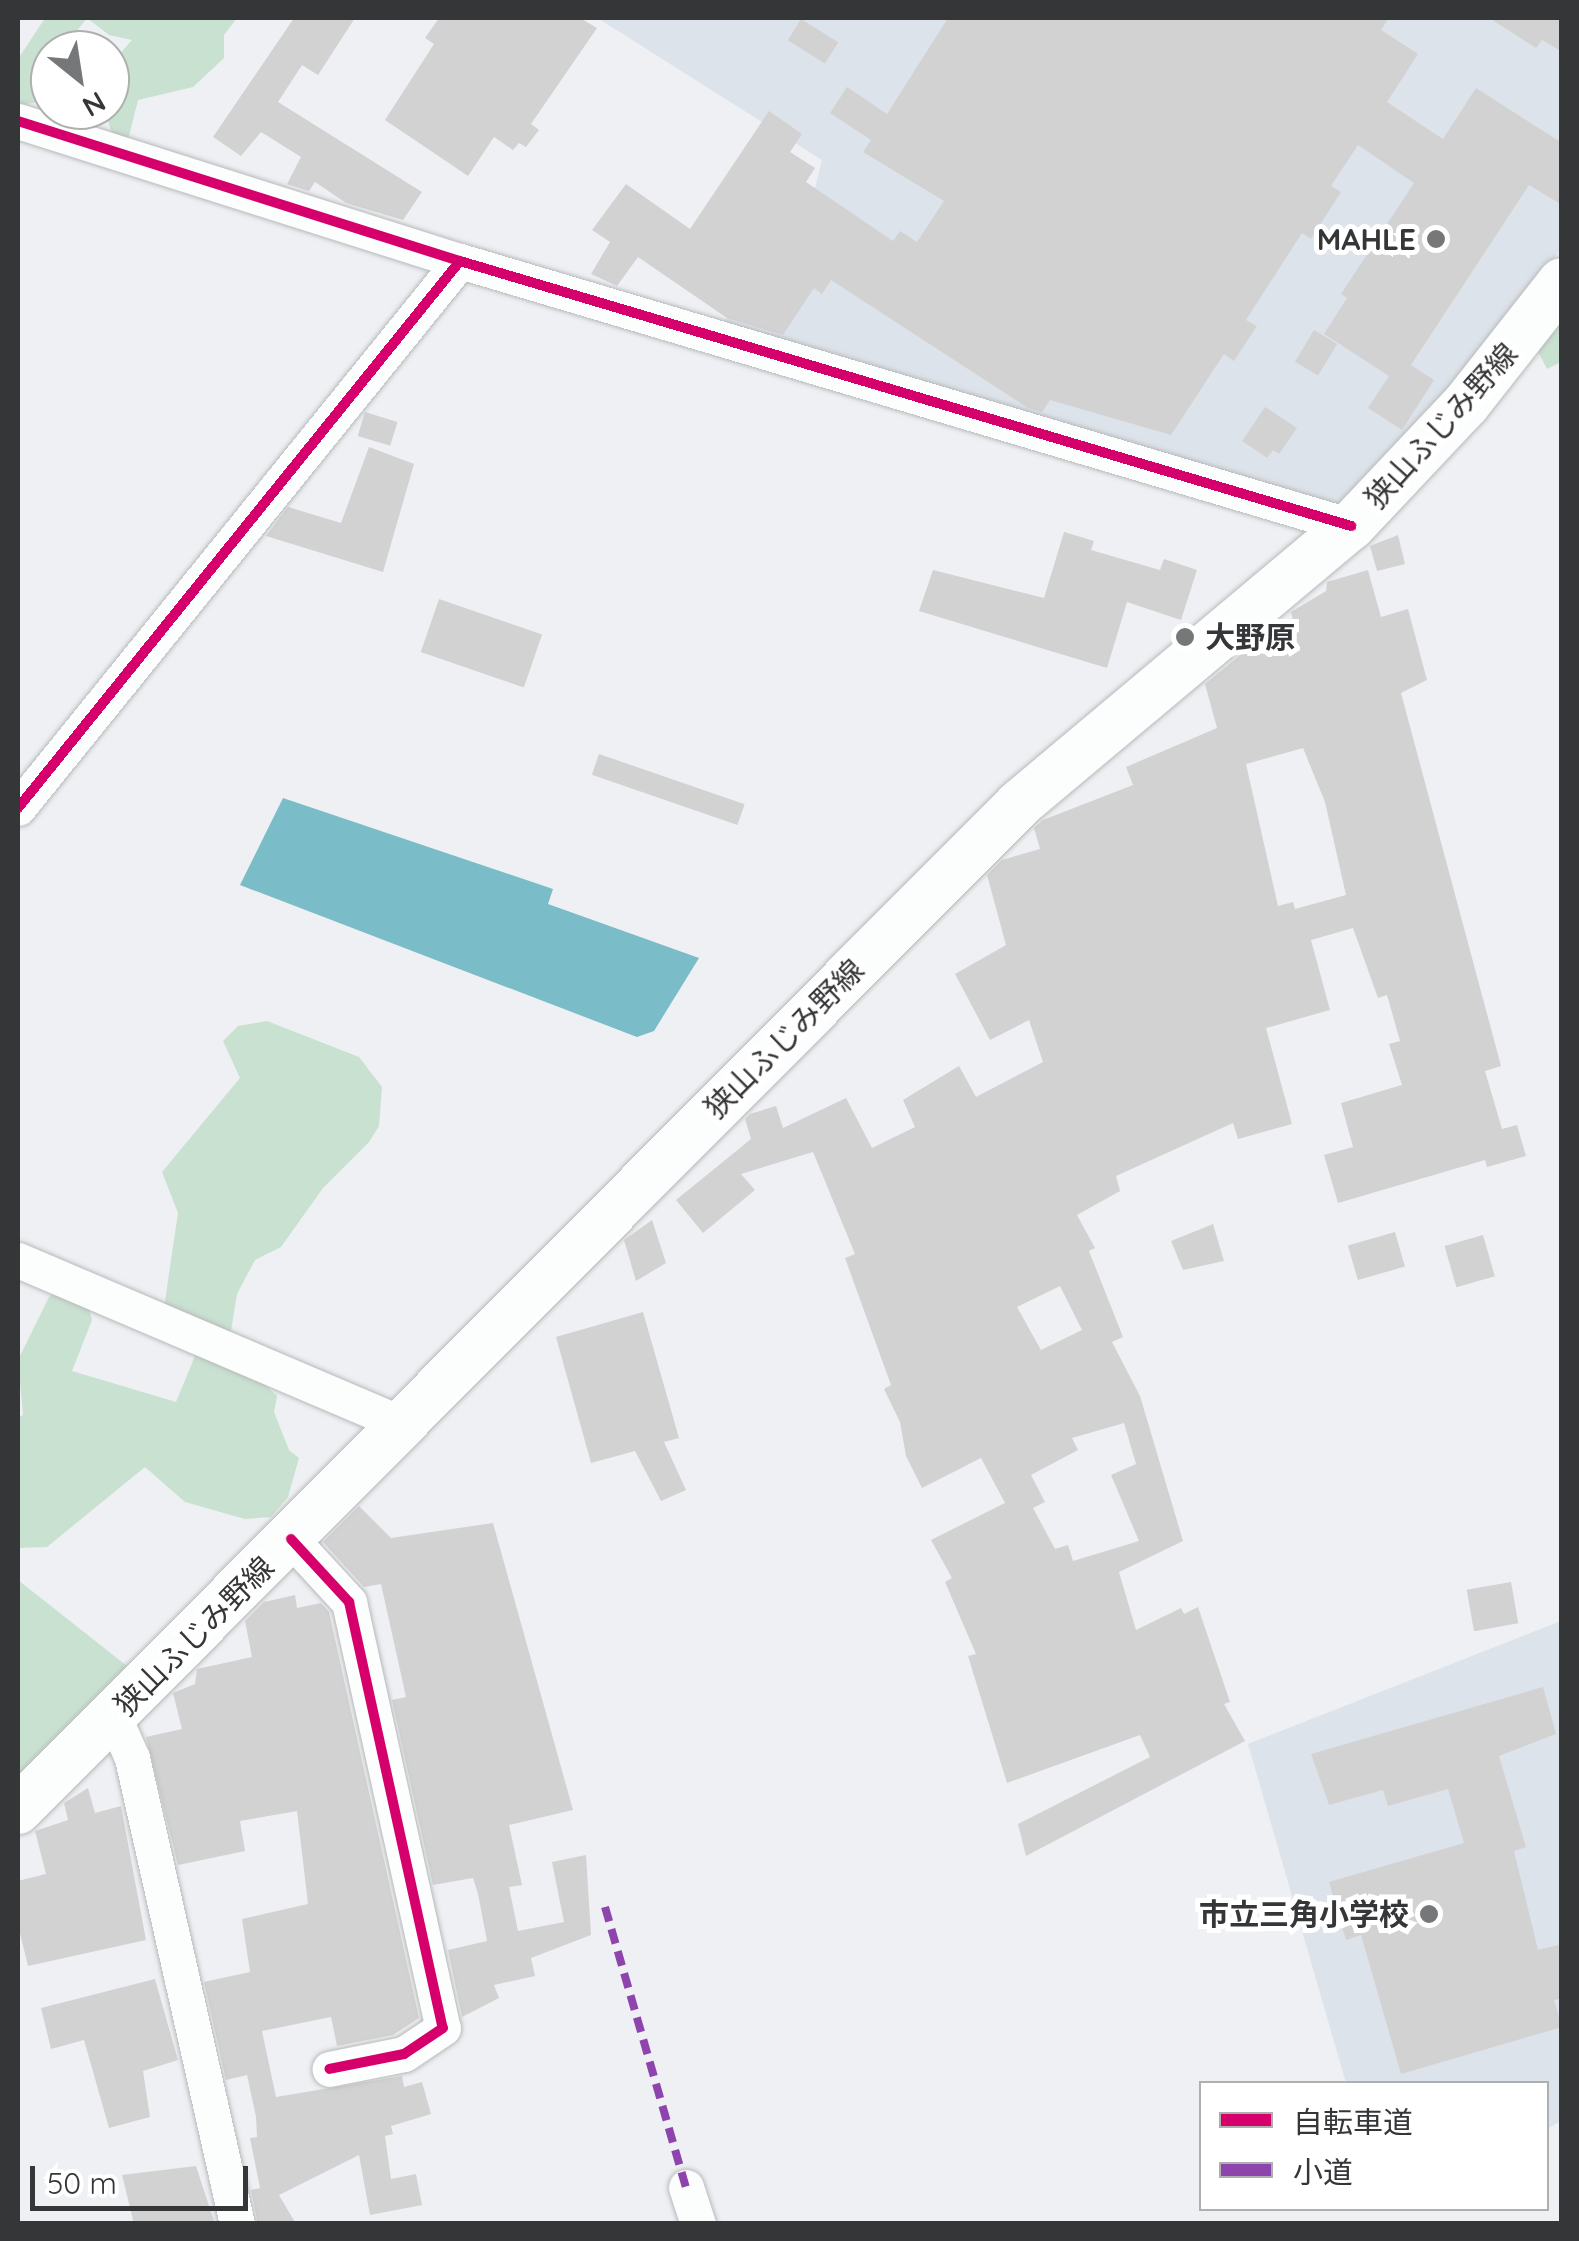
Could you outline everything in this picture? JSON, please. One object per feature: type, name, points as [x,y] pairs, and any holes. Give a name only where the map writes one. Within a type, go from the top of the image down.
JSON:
[{"type":"main road","name":"狭山ふじみ野線","points":[[18,1810],[292,1539],[1018,805],[1351,526],[1466,404],[1562,282]]},
{"type":"street","points":[[18,121],[460,261],[1351,526]]},
{"type":"street","points":[[18,808],[460,261]]},
{"type":"street","points":[[18,1260],[404,1425]]},
{"type":"street","points":[[292,1539],[348,1602],[442,2028],[404,2054],[329,2069]]},
{"type":"street","points":[[114,1717],[132,1758],[237,2224]]},
{"type":"street","points":[[686,2187],[698,2224]]},
{"type":"shaded area","points":[[1561,18],[1561,249],[1420,432],[1343,507],[719,329],[815,188],[822,160],[599,19]]},
{"type":"shaded area","name":"市立三角小学校","points":[[1561,1621],[1561,2121],[1549,2128],[1549,2081],[1345,2081],[1248,1744]]},
{"type":"green space","points":[[45,18],[87,18],[78,30],[37,30]]},
{"type":"green space","points":[[87,18],[237,18],[224,35],[224,58],[193,87],[138,100],[128,140],[111,130],[130,130],[130,30],[103,30]]},
{"type":"green space","points":[[30,41],[30,103],[18,105],[18,59]]},
{"type":"green space","points":[[1561,314],[1561,362],[1547,369],[1535,346]]},
{"type":"green space","points":[[267,1021],[359,1057],[382,1087],[379,1126],[369,1142],[323,1188],[281,1247],[255,1260],[237,1294],[231,1331],[239,1360],[277,1396],[274,1412],[289,1450],[299,1458],[288,1497],[271,1517],[245,1519],[185,1502],[145,1467],[47,1547],[18,1548],[18,1417],[23,1415],[18,1360],[49,1297],[59,1290],[86,1298],[92,1320],[72,1371],[176,1402],[195,1356],[161,1328],[178,1213],[162,1172],[240,1078],[223,1041],[238,1026]]},
{"type":"green space","points":[[18,1580],[127,1666],[18,1775]]},
{"type":"water","points":[[283,798],[553,889],[548,904],[699,958],[654,1031],[637,1037],[240,885]]},
{"type":"building","points":[[294,18],[355,18],[318,75],[302,65],[278,102],[422,192],[403,220],[346,203],[315,182],[309,191],[287,184],[301,157],[261,132],[241,156],[213,137]]},
{"type":"building","points":[[439,18],[580,18],[597,28],[531,124],[539,130],[526,147],[519,143],[513,150],[494,137],[468,176],[385,120],[434,44],[425,38]]},
{"type":"building","points":[[948,18],[1389,18],[1381,30],[1418,54],[1387,102],[1443,139],[1476,88],[1562,143],[1562,205],[1529,185],[1411,365],[1434,380],[1402,430],[1368,408],[1389,376],[1324,334],[1347,298],[1341,294],[1414,183],[1358,145],[1331,186],[1341,192],[1311,239],[1302,233],[1246,320],[1257,326],[1234,361],[1224,354],[1171,435],[1050,400],[1042,412],[1028,408],[831,280],[822,294],[814,288],[783,335],[727,318],[638,257],[617,286],[591,274],[610,242],[592,230],[626,184],[690,229],[769,111],[802,134],[790,152],[815,168],[806,182],[893,241],[900,231],[917,242],[944,201],[863,152],[871,140],[830,113],[847,87],[887,114]]},
{"type":"building","points":[[1489,18],[1562,18],[1562,52],[1542,40],[1536,48]]},
{"type":"building","points":[[801,19],[838,42],[825,64],[788,40]]},
{"type":"building","points":[[1314,330],[1337,344],[1318,376],[1295,362]]},
{"type":"building","points":[[1265,407],[1297,428],[1279,454],[1273,450],[1267,458],[1242,441]]},
{"type":"building","points":[[365,412],[398,422],[390,446],[358,436]]},
{"type":"building","points":[[369,447],[414,464],[383,572],[266,536],[288,507],[341,523]]},
{"type":"building","points":[[1064,532],[1094,541],[1091,550],[1160,570],[1164,559],[1197,570],[1181,620],[1127,602],[1107,668],[919,611],[933,570],[1044,598]]},
{"type":"building","points":[[1398,535],[1405,564],[1377,571],[1370,546]]},
{"type":"building","points":[[1368,570],[1381,617],[1408,609],[1427,680],[1401,693],[1501,1066],[1485,1071],[1502,1129],[1517,1125],[1526,1156],[1487,1167],[1485,1160],[1338,1203],[1324,1155],[1353,1147],[1341,1103],[1402,1085],[1389,1044],[1400,1041],[1387,995],[1378,998],[1353,928],[1311,940],[1330,1010],[1266,1028],[1292,1124],[1238,1139],[1233,1123],[1116,1176],[1120,1191],[1077,1215],[1095,1248],[1089,1251],[1123,1337],[1112,1342],[1140,1396],[1183,1541],[1119,1572],[1136,1630],[1181,1608],[1184,1614],[1198,1607],[1230,1702],[1224,1704],[1245,1741],[1026,1856],[1018,1824],[1150,1757],[1140,1735],[1007,1783],[968,1656],[976,1654],[945,1582],[952,1578],[931,1540],[1005,1503],[981,1458],[922,1488],[906,1456],[900,1422],[884,1389],[891,1385],[845,1258],[855,1254],[813,1152],[741,1174],[755,1190],[703,1233],[676,1200],[751,1139],[745,1119],[750,1114],[776,1106],[783,1128],[846,1098],[872,1148],[915,1127],[903,1100],[959,1066],[976,1097],[1043,1062],[1029,1020],[990,1040],[955,974],[1006,945],[987,875],[1002,860],[1040,849],[1034,828],[1043,820],[1133,785],[1126,767],[1217,728],[1205,684],[1250,647],[1278,655],[1270,630],[1293,620],[1291,612],[1326,591],[1327,582]],"holes":[[[1303,748],[1325,802],[1346,895],[1295,909],[1293,902],[1278,906],[1246,764]],[[1060,1286],[1082,1330],[1041,1350],[1017,1307]],[[1124,1423],[1136,1464],[1111,1475],[1139,1541],[1073,1561],[1068,1545],[1055,1549],[1033,1508],[1045,1502],[1031,1475],[1078,1450],[1072,1438]]]},
{"type":"building","points":[[439,599],[542,634],[524,687],[421,652]]},
{"type":"building","points":[[599,754],[745,804],[737,825],[592,775]]},
{"type":"building","points":[[652,1220],[666,1263],[636,1281],[624,1240]]},
{"type":"building","points":[[1213,1224],[1224,1261],[1183,1270],[1171,1241]]},
{"type":"building","points":[[1395,1232],[1405,1267],[1358,1280],[1348,1246]]},
{"type":"building","points":[[1483,1235],[1495,1276],[1456,1287],[1445,1246]]},
{"type":"building","points":[[643,1312],[679,1438],[664,1442],[686,1490],[661,1501],[635,1451],[591,1463],[556,1337]]},
{"type":"building","points":[[359,1506],[391,1538],[493,1523],[573,1810],[509,1825],[522,1885],[509,1887],[518,1931],[564,1922],[552,1862],[586,1855],[591,1935],[531,1958],[535,1976],[494,1985],[499,1998],[462,2017],[448,1950],[487,1941],[478,1894],[473,1878],[433,1885],[392,1700],[406,1697],[381,1584],[364,1587],[323,1542]]},
{"type":"building","points":[[1511,1582],[1518,1623],[1474,1631],[1467,1590]]},
{"type":"building","points":[[295,1595],[297,1608],[321,1603],[329,1612],[419,2018],[393,2035],[337,2046],[331,2017],[262,2031],[276,2097],[402,2076],[404,2087],[422,2082],[431,2114],[391,2126],[393,2134],[385,2136],[391,2179],[416,2174],[422,2205],[370,2215],[359,2155],[279,2195],[296,2224],[258,2224],[251,2190],[260,2188],[250,2138],[257,2137],[256,2117],[247,2075],[226,2080],[204,1982],[250,1972],[242,1919],[308,1904],[297,1811],[240,1821],[245,1851],[178,1865],[146,1737],[182,1729],[173,1693],[195,1684],[197,1669],[252,1657],[245,1621],[264,1602]]},
{"type":"building","points":[[1543,1687],[1556,1734],[1499,1756],[1526,1847],[1514,1851],[1538,1950],[1558,1945],[1562,1957],[1562,1998],[1554,2000],[1562,2027],[1401,2074],[1361,1935],[1346,1940],[1329,1882],[1464,1843],[1448,1789],[1388,1806],[1383,1790],[1329,1805],[1311,1754]]},
{"type":"building","points":[[88,1788],[95,1813],[121,1806],[146,1940],[28,1966],[18,1925],[18,1881],[46,1874],[35,1831],[68,1820],[64,1803]]},
{"type":"building","points":[[155,1979],[178,2060],[143,2071],[150,2117],[109,2128],[84,2040],[51,2049],[41,2008]]},
{"type":"building","points":[[196,2166],[215,2224],[134,2224],[122,2175]]},
{"type":"marked path","points":[[605,1907],[686,2187]]},
{"type":"cycle path","points":[[18,121],[460,261],[1351,526]]},
{"type":"cycle path","points":[[18,808],[460,261]]},
{"type":"cycle path","points":[[291,1539],[349,1602],[443,2028],[404,2054],[329,2069]]},
{"type":"place","name":"MAHLE","points":[[1436,239]]},
{"type":"place","name":"大野原","points":[[1185,637]]},
{"type":"place","name":"市立三角小学校","points":[[1429,1914]]}]
